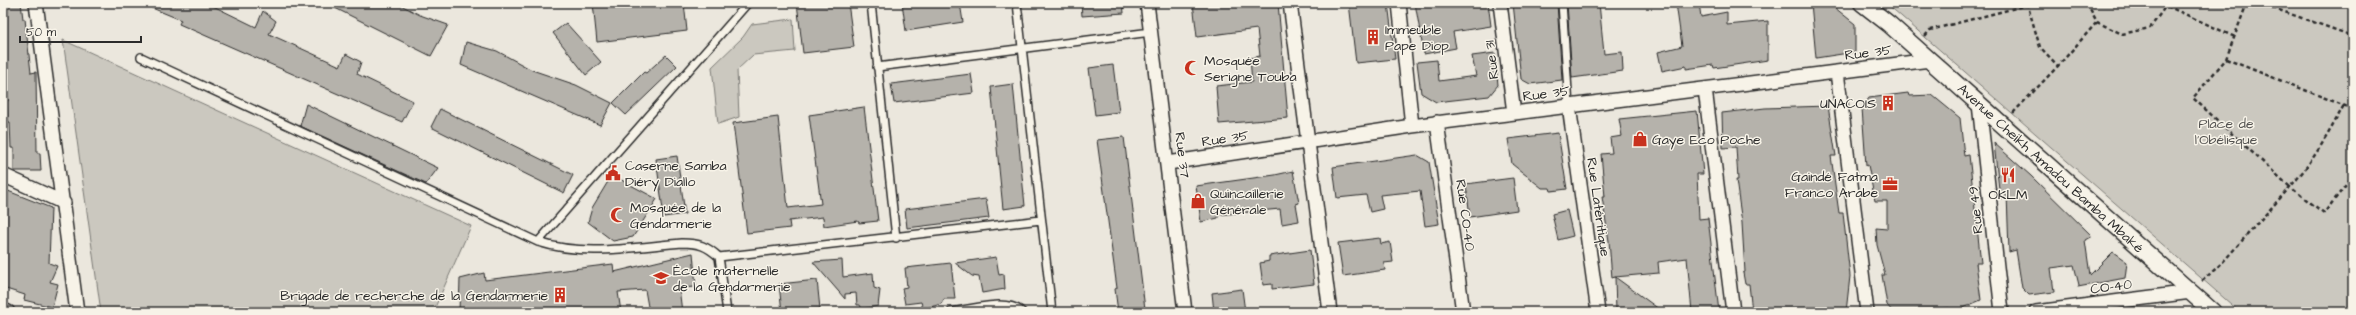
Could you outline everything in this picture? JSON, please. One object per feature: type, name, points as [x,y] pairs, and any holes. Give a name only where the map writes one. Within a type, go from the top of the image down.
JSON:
[{"type":"street","points":[[36,3],[77,309]]},
{"type":"street","name":"Rue 37","points":[[1147,3],[1168,163],[1185,312]]},
{"type":"street","points":[[1290,3],[1330,312]]},
{"type":"street","points":[[1399,3],[1412,126]]},
{"type":"street","name":"Rue 31","points":[[1500,3],[1514,113]]},
{"type":"street","name":"Avenue Cheikh Amadou Bamba Mbaké","points":[[1862,3],[1889,24],[2214,312]]},
{"type":"street","name":"Avenue Cheikh Amadou Bamba Mbaké","points":[[1872,3],[1889,24]]},
{"type":"street","name":"Rue 35","points":[[1168,163],[1437,122],[1930,60]]},
{"type":"street","points":[[1837,72],[1867,312]]},
{"type":"street","points":[[1705,89],[1733,312]]},
{"type":"street","name":"Rue 49","points":[[1979,104],[2002,312]]},
{"type":"street","name":"Rue Latéritique","points":[[1570,106],[1598,312]]},
{"type":"street","name":"Rue CO-40","points":[[1437,122],[1463,312]]},
{"type":"street","points":[[3,175],[64,203]]},
{"type":"street","name":"CO-40","points":[[2036,312],[2190,292]]},
{"type":"street","points":[[3,310],[8,312]]},
{"type":"lane","points":[[538,242],[748,3]]},
{"type":"lane","points":[[870,3],[896,238]]},
{"type":"lane","points":[[1017,3],[1052,312]]},
{"type":"lane","points":[[1562,3],[1570,106]]},
{"type":"lane","points":[[877,67],[1151,32]]},
{"type":"lane","points":[[141,57],[538,242],[556,248],[579,251],[697,243],[707,246],[719,257],[727,312]]},
{"type":"lane","points":[[719,257],[896,238],[1041,220]]},
{"type":"lane","points":[[951,312],[1006,304],[1016,306],[1022,312]]},
{"type":"path","points":[[2087,3],[2097,22],[2122,34],[2150,28],[2167,4],[2235,36]]},
{"type":"path","points":[[2247,3],[2226,59],[2193,98],[2290,187],[2324,213],[2353,176]]},
{"type":"path","points":[[2259,3],[2353,36]]},
{"type":"path","points":[[1915,47],[1930,30],[2027,4],[2040,47],[2058,66]]},
{"type":"path","points":[[2002,124],[2058,66],[2097,22]]},
{"type":"path","points":[[2226,59],[2353,109]]},
{"type":"path","points":[[2190,292],[2222,263],[2303,173],[2327,137],[2344,105]]},
{"type":"green space","name":"Place de l'Obélisque","points":[[1886,3],[2353,3],[2353,312],[2240,312]]},
{"type":"green space","points":[[793,19],[795,51],[753,55],[737,70],[739,117],[718,124],[712,67],[743,37],[752,24]]},
{"type":"green space","points":[[63,40],[471,226],[433,312],[101,312]]},
{"type":"building","points":[[3,3],[21,3],[23,19],[25,19],[31,73],[36,72],[37,153],[40,153],[41,171],[14,171],[14,148],[11,148],[10,122],[8,122],[6,101],[8,101],[5,71],[3,71]]},
{"type":"building","points":[[140,3],[207,3],[256,27],[263,11],[276,21],[269,34],[340,66],[346,54],[361,62],[357,74],[413,101],[402,122],[179,24],[181,20]]},
{"type":"building","points":[[325,3],[397,3],[420,15],[448,25],[431,56]]},
{"type":"building","points":[[593,3],[684,3],[687,31],[597,42]]},
{"type":"building","points":[[797,3],[848,3],[854,47],[803,53]]},
{"type":"building","points":[[902,3],[960,3],[963,22],[906,31]]},
{"type":"building","points":[[1081,3],[1123,3],[1124,13],[1082,16]]},
{"type":"building","points":[[1193,3],[1278,3],[1288,118],[1219,124],[1216,86],[1252,82],[1250,58],[1260,56],[1257,29],[1197,37]]},
{"type":"building","name":"Immeuble Pape Diop","points":[[1349,3],[1388,3],[1395,59],[1356,63]]},
{"type":"building","points":[[1415,3],[1488,3],[1491,26],[1453,32],[1456,48],[1424,54]]},
{"type":"building","points":[[1513,3],[1557,3],[1562,80],[1530,84],[1521,79]]},
{"type":"building","points":[[1567,3],[1599,3],[1604,54],[1622,52],[1623,71],[1572,78]]},
{"type":"building","points":[[1676,3],[1699,3],[1701,17],[1727,12],[1727,25],[1768,21],[1768,60],[1714,68],[1713,65],[1686,69],[1686,66],[1662,71],[1658,52],[1682,46]]},
{"type":"building","points":[[1811,3],[1829,3],[1855,24],[1855,52],[1816,58]]},
{"type":"building","points":[[566,23],[601,62],[586,75],[553,33]]},
{"type":"building","points":[[466,42],[497,51],[532,70],[576,85],[612,103],[600,125],[461,65]]},
{"type":"building","points":[[1495,53],[1498,85],[1489,96],[1436,102],[1421,93],[1417,62],[1437,60],[1439,81],[1476,76],[1472,56]]},
{"type":"building","points":[[666,55],[677,66],[626,115],[613,103],[644,72],[646,73]]},
{"type":"building","points":[[1113,65],[1119,112],[1095,115],[1089,68]]},
{"type":"building","points":[[971,74],[974,93],[894,103],[891,84]]},
{"type":"building","points":[[1013,84],[1025,206],[1003,209],[991,87]]},
{"type":"building","points":[[1908,93],[1909,96],[1932,95],[1960,118],[1964,156],[1969,155],[1981,263],[1976,263],[1981,300],[1953,312],[1951,312],[1949,308],[1893,312],[1887,305],[1882,275],[1885,275],[1877,245],[1876,228],[1887,229],[1887,201],[1875,201],[1868,165],[1866,166],[1862,108],[1869,98]]},
{"type":"building","points":[[306,104],[438,168],[426,184],[300,126]]},
{"type":"building","points":[[1828,106],[1836,156],[1831,156],[1839,213],[1843,213],[1850,276],[1846,312],[1752,312],[1749,284],[1745,284],[1743,273],[1745,272],[1742,223],[1736,180],[1738,180],[1736,147],[1723,148],[1722,113],[1765,108]]},
{"type":"building","points":[[864,107],[878,221],[859,223],[858,221],[824,226],[823,217],[789,221],[790,228],[747,233],[733,123],[778,117],[788,208],[821,204],[809,115]]},
{"type":"building","points":[[440,109],[573,175],[564,193],[431,127]]},
{"type":"building","points":[[1697,111],[1703,174],[1697,174],[1699,219],[1708,218],[1719,312],[1692,312],[1687,258],[1658,262],[1659,273],[1612,278],[1609,241],[1602,197],[1605,197],[1601,154],[1612,153],[1610,138],[1622,136],[1619,119]]},
{"type":"building","points":[[1558,133],[1567,189],[1551,191],[1550,188],[1542,188],[1512,164],[1508,139]]},
{"type":"building","points":[[1124,137],[1145,309],[1118,312],[1115,289],[1117,288],[1097,140]]},
{"type":"building","points":[[1994,143],[2031,176],[2092,236],[2085,240],[2090,275],[2113,252],[2127,262],[2125,278],[2078,287],[2079,285],[2074,265],[2051,268],[2054,292],[2029,295],[2022,288],[2016,250],[2009,252],[2007,194],[2000,199]]},
{"type":"building","points":[[1417,155],[1429,162],[1439,224],[1425,226],[1420,191],[1380,195],[1383,209],[1370,212],[1366,195],[1337,198],[1333,167]]},
{"type":"building","points":[[677,156],[685,214],[664,217],[656,159]]},
{"type":"building","points":[[1293,171],[1299,203],[1296,204],[1299,221],[1282,224],[1280,209],[1218,215],[1218,218],[1201,222],[1196,186],[1275,175]]},
{"type":"building","name":"Mosquée de la Gendarmerie","points":[[612,175],[657,199],[633,237],[613,241],[588,222],[592,208]]},
{"type":"building","points":[[1513,178],[1517,210],[1470,217],[1466,184]]},
{"type":"building","points":[[3,189],[51,208],[49,263],[57,266],[50,282],[58,284],[52,307],[24,300],[25,295],[3,288]]},
{"type":"building","points":[[986,199],[989,218],[907,228],[905,209]]},
{"type":"building","points":[[1567,210],[1573,236],[1558,240],[1552,214]]},
{"type":"building","points":[[1380,238],[1381,244],[1390,242],[1393,262],[1384,263],[1385,270],[1343,276],[1338,243]]},
{"type":"building","points":[[1310,250],[1314,284],[1272,289],[1272,284],[1263,285],[1260,263],[1269,261],[1269,256]]},
{"type":"building","points":[[693,253],[696,287],[679,288],[682,312],[649,312],[645,290],[618,292],[621,312],[505,312],[504,308],[459,312],[460,279],[484,273],[485,280],[613,264],[614,272]]},
{"type":"building","points":[[996,257],[999,275],[1004,274],[1005,289],[982,293],[979,277],[972,276],[955,263]]},
{"type":"building","points":[[842,260],[843,277],[873,273],[874,288],[880,290],[878,306],[862,309],[860,305],[857,305],[856,293],[845,294],[845,299],[813,262]]},
{"type":"building","points":[[951,263],[955,299],[944,299],[941,304],[923,309],[921,302],[905,304],[902,288],[907,287],[905,268]]},
{"type":"building","points":[[1615,277],[1663,312],[1616,312]]},
{"type":"building","points":[[817,280],[820,309],[782,312],[779,284]]},
{"type":"building","points":[[1242,289],[1245,312],[1214,312],[1212,293]]},
{"type":"place","name":"Immeuble Pape Diop","points":[[1373,37]]},
{"type":"place","name":"Mosquée Serigne Touba","points":[[1192,68]]},
{"type":"place","name":"UNACOIS","points":[[1888,103]]},
{"type":"place","name":"Gaye Eco Poche","points":[[1640,139]]},
{"type":"place","name":"Caserne Samba Diéry Diallo","points":[[613,173]]},
{"type":"place","name":"OKLM","points":[[2008,175]]},
{"type":"place","name":"Gaindé Fatma Franco Arabe","points":[[1890,184]]},
{"type":"place","name":"Quincaillerie Générale","points":[[1198,201]]},
{"type":"place","name":"Mosquée de la Gendarmerie","points":[[618,215]]},
{"type":"place","name":"École maternelle de la Gendarmerie","points":[[661,278]]},
{"type":"place","name":"Brigade de recherche de la Gendarmerie","points":[[560,295]]}]
